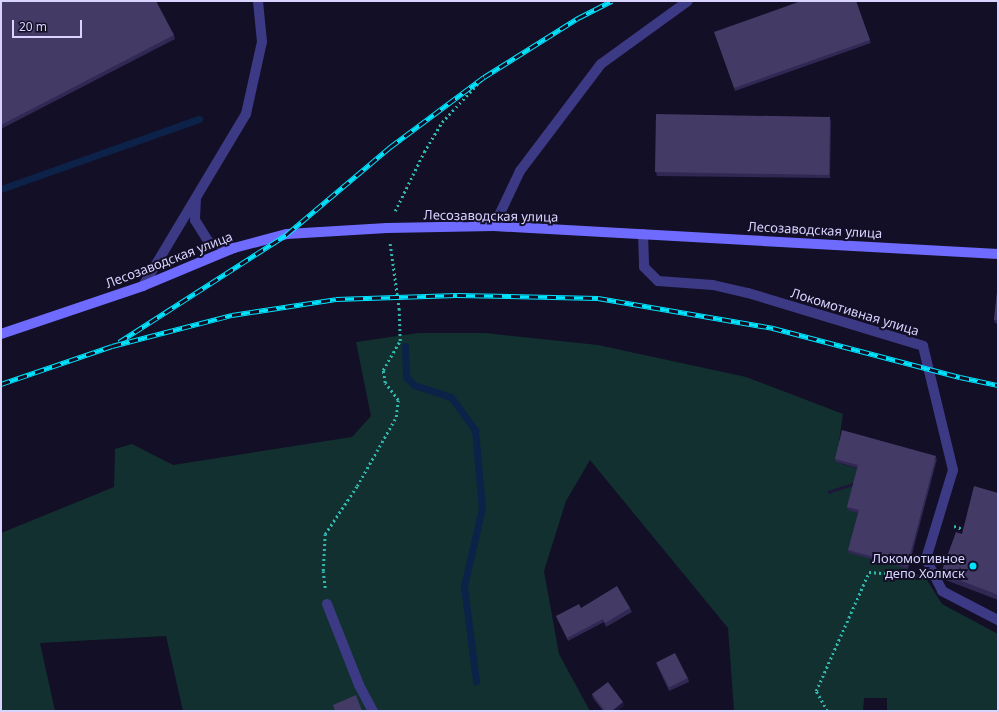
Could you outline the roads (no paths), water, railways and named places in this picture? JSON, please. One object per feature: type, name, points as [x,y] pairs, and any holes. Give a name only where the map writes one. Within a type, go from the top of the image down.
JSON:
[{"type":"main road","name":"Лесозаводская улица","points":[[1,334],[142,286],[234,248],[287,234],[387,228],[494,226],[998,254]]},
{"type":"street","points":[[142,286],[246,114],[262,42],[258,1]]},
{"type":"street","points":[[494,226],[520,171],[601,64],[688,1]]},
{"type":"street","points":[[196,199],[195,220],[209,242],[234,248]]},
{"type":"street","name":"Локомотивная улица","points":[[643,234],[644,266],[658,281],[713,286],[748,293],[923,346],[953,470],[926,559],[942,591],[998,620]]},
{"type":"street","points":[[327,604],[372,711]]},
{"type":"waterway","points":[[1,189],[199,119]]},
{"type":"waterway","points":[[405,346],[406,377],[414,385],[451,397],[475,430],[482,508],[464,586],[476,681]]},
{"type":"railway","points":[[119,342],[287,234],[390,147],[484,77],[578,18],[612,1]]},
{"type":"railway","points":[[1,384],[112,346],[232,315],[336,299],[457,295],[598,298],[773,328],[960,377],[998,385]]},
{"type":"place","name":"Локомотивное депо Холмск","points":[[973,566]]}]
